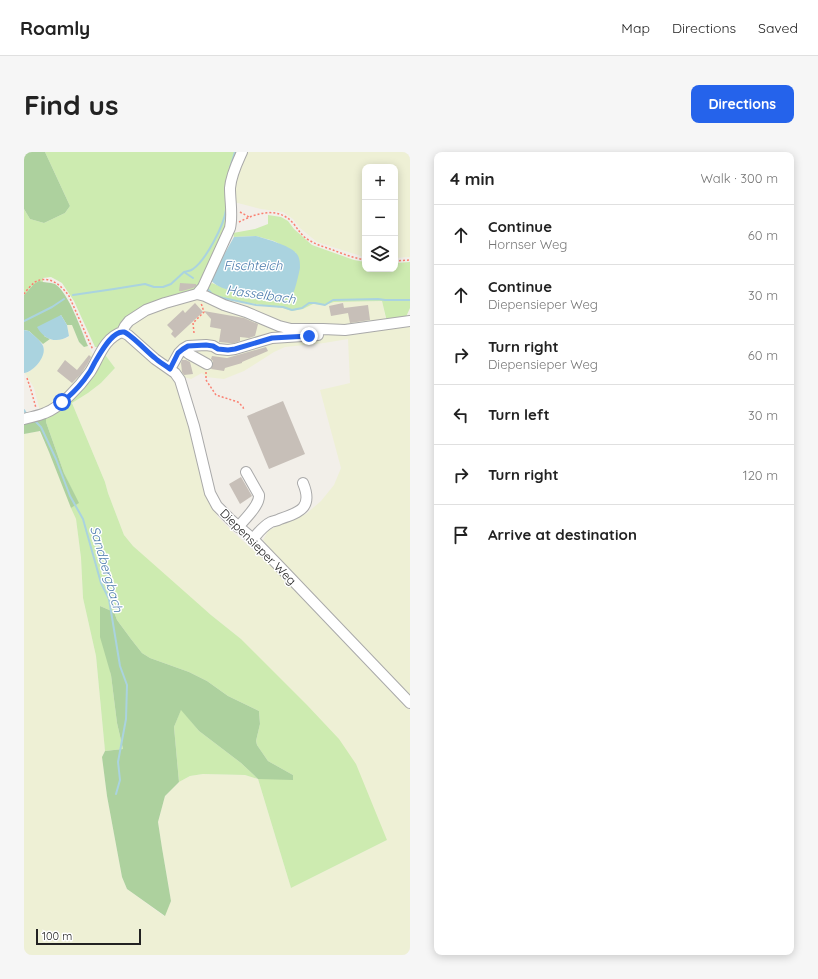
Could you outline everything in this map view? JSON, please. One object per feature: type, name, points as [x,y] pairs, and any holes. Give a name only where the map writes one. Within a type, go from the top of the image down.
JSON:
[{"type":"street","points":[[197,294],[203,287],[230,228],[232,220],[230,188],[242,152]]},
{"type":"street","points":[[31,417],[52,410],[71,395],[90,372],[98,356],[110,339],[116,334],[122,332],[129,321],[146,310],[165,302],[197,294],[284,328],[343,330],[410,321]]},
{"type":"street","points":[[170,369],[178,353],[188,346],[206,345],[213,346],[218,349],[228,350],[272,338],[321,335],[343,330]]},
{"type":"street","name":"Diepensieper Weg","points":[[122,332],[128,334],[155,359],[178,376],[194,426],[209,488],[213,498],[222,512],[253,539],[410,703]]},
{"type":"street","points":[[183,349],[207,364]]},
{"type":"street","points":[[238,527],[257,504],[260,497],[246,472]]},
{"type":"street","points":[[253,539],[263,527],[270,522],[302,509],[307,499],[303,482]]},
{"type":"path","points":[[230,228],[256,214],[263,213],[282,215],[287,218],[305,238],[316,244],[362,259]]},
{"type":"path","points":[[398,260],[410,260]]},
{"type":"path","points":[[24,294],[34,283],[39,281],[46,280],[59,284],[69,296],[92,349],[98,356]]},
{"type":"path","points":[[194,333],[193,323],[204,312],[203,311]]},
{"type":"path","points":[[207,364],[206,380],[213,391],[218,396],[238,402],[242,405],[244,410]]},
{"type":"path","points":[[27,378],[31,390],[31,417]]},
{"type":"green space","points":[[24,152],[45,152],[70,206],[65,213],[44,223],[30,219],[24,209]]},
{"type":"green space","points":[[45,152],[240,152],[228,225],[196,292],[128,321],[112,331],[101,347],[95,347],[74,301],[62,283],[51,277],[43,278],[43,282],[32,286],[24,295],[24,209],[30,219],[44,223],[65,213],[70,206]]},
{"type":"green space","points":[[245,152],[410,152],[410,257],[398,258],[398,164],[362,164],[362,256],[317,242],[300,228],[293,219],[283,212],[261,209],[234,202],[233,189]]},
{"type":"green space","points":[[268,215],[281,217],[288,221],[294,229],[312,245],[362,261],[362,272],[398,272],[398,263],[410,262],[410,308],[405,319],[387,322],[382,301],[334,302],[325,305],[313,304],[303,309],[292,311],[283,308],[222,299],[205,288],[212,283],[234,292],[283,299],[296,253],[274,241],[256,236],[234,237],[233,233],[255,229],[268,224]]},
{"type":"green space","points":[[39,281],[55,284],[65,295],[70,303],[88,346],[84,347],[79,342],[72,325],[67,325],[61,315],[44,336],[50,339],[43,344],[29,331],[24,330],[24,295],[34,284]]},
{"type":"green space","points":[[205,288],[222,299],[256,306],[283,308],[292,311],[303,309],[313,304],[325,305],[334,302],[382,301],[387,324],[410,325],[410,696],[364,651],[282,566],[263,540],[268,531],[278,525],[306,514],[321,501],[334,485],[341,468],[320,390],[350,383],[348,339],[285,347],[274,352],[244,371],[224,379],[206,377],[202,373],[191,379],[180,376],[129,331],[130,322]]},
{"type":"green space","points":[[72,324],[79,342],[84,347],[88,346],[94,356],[94,361],[60,401],[40,411],[34,388],[25,373],[29,372],[38,364],[44,349],[43,344],[50,339],[55,340],[67,338],[69,336],[67,325]]},
{"type":"green space","points":[[122,336],[173,378],[178,386],[189,419],[209,501],[218,517],[276,570],[410,710],[410,955],[24,955],[24,434],[39,431],[76,519],[81,558],[83,598],[96,656],[105,751],[102,757],[107,796],[122,877],[127,889],[164,916],[171,901],[158,822],[165,796],[179,782],[190,776],[203,774],[245,775],[258,779],[291,888],[387,840],[241,639],[171,581],[133,546],[124,535],[105,482],[72,403],[101,383],[115,368],[103,352]]},
{"type":"green space","points":[[103,352],[115,368],[101,383],[72,403],[105,482],[124,535],[133,546],[211,615],[241,639],[339,739],[356,764],[387,840],[291,888],[258,779],[293,775],[268,761],[257,745],[256,741],[260,724],[259,711],[228,696],[207,681],[189,672],[150,658],[142,653],[117,620],[114,612],[100,606],[100,617],[111,675],[117,723],[123,749],[105,751],[96,656],[83,598],[81,558],[76,519],[71,508],[78,503],[64,473],[46,422],[46,416]]},
{"type":"green space","points":[[24,414],[37,417],[46,416],[46,422],[64,473],[79,503],[71,508],[40,431],[24,434]]},
{"type":"green space","points":[[100,606],[114,612],[117,620],[142,653],[150,658],[189,672],[207,681],[228,696],[259,711],[260,724],[256,741],[257,745],[268,761],[293,775],[293,780],[258,779],[241,763],[199,731],[181,710],[174,727],[179,782],[165,796],[158,822],[171,901],[165,916],[127,889],[122,877],[107,796],[102,757],[105,751],[123,749],[117,723],[111,675],[100,637]]},
{"type":"green space","points":[[181,709],[199,731],[241,763],[258,779],[245,775],[203,774],[190,776],[179,782],[174,727]]},
{"type":"water","name":"Fischteich","points":[[256,236],[288,247],[298,256],[300,268],[294,290],[290,297],[283,299],[244,294],[223,288],[215,284],[210,279],[216,265],[221,260],[234,237]]},
{"type":"water","points":[[61,315],[67,325],[69,336],[60,340],[47,338],[37,327]]},
{"type":"water","points":[[24,330],[29,331],[41,342],[44,348],[44,353],[36,366],[24,373]]},
{"type":"building","points":[[180,283],[196,284],[196,286],[179,291]]},
{"type":"building","points":[[195,303],[203,312],[175,338],[171,334],[173,331],[167,325],[183,310],[185,313]]},
{"type":"building","points":[[343,303],[344,308],[368,305],[370,320],[350,323],[348,313],[331,316],[329,306]]},
{"type":"building","points":[[204,311],[244,318],[258,324],[255,336],[249,338],[240,337],[240,341],[234,343],[219,342],[221,329],[210,327],[211,319]]},
{"type":"building","points":[[266,347],[268,351],[242,363],[225,368],[224,371],[211,369],[213,364],[211,359],[212,356],[227,358]]},
{"type":"building","points":[[89,355],[91,357],[88,363],[81,374],[72,383],[57,371],[65,360],[77,370]]},
{"type":"building","points":[[182,360],[190,362],[193,374],[184,375],[182,372]]},
{"type":"building","points":[[283,401],[305,454],[269,469],[247,416]]},
{"type":"building","points":[[241,477],[252,496],[240,504],[229,484]]},
{"type":"waterway","points":[[230,168],[235,152]]},
{"type":"waterway","points":[[184,272],[193,269],[209,250],[222,224],[226,210]]},
{"type":"waterway","name":"Hasselbach","points":[[73,295],[145,284],[154,287],[163,287],[171,284],[184,272],[193,278]]},
{"type":"waterway","name":"Hasselbach","points":[[206,287],[212,294]]},
{"type":"waterway","name":"Hasselbach","points":[[216,296],[256,305],[283,307],[292,310],[302,308],[309,303],[325,305],[333,300],[410,300]]},
{"type":"waterway","name":"Hasselbach","points":[[24,321],[52,307],[64,299]]},
{"type":"waterway","name":"Sandbergbach","points":[[24,410],[27,415]]},
{"type":"waterway","name":"Sandbergbach","points":[[34,420],[41,427],[56,459],[70,496],[83,519],[101,583],[109,599],[120,666],[127,685],[126,719],[118,762],[120,780],[116,794]]},
{"type":"route","points":[[62,402],[71,395],[90,372],[98,356],[110,339],[116,334],[122,332],[128,334],[155,359],[170,369],[178,353],[188,346],[206,345],[213,346],[218,349],[228,350],[266,339],[309,336]]}]
